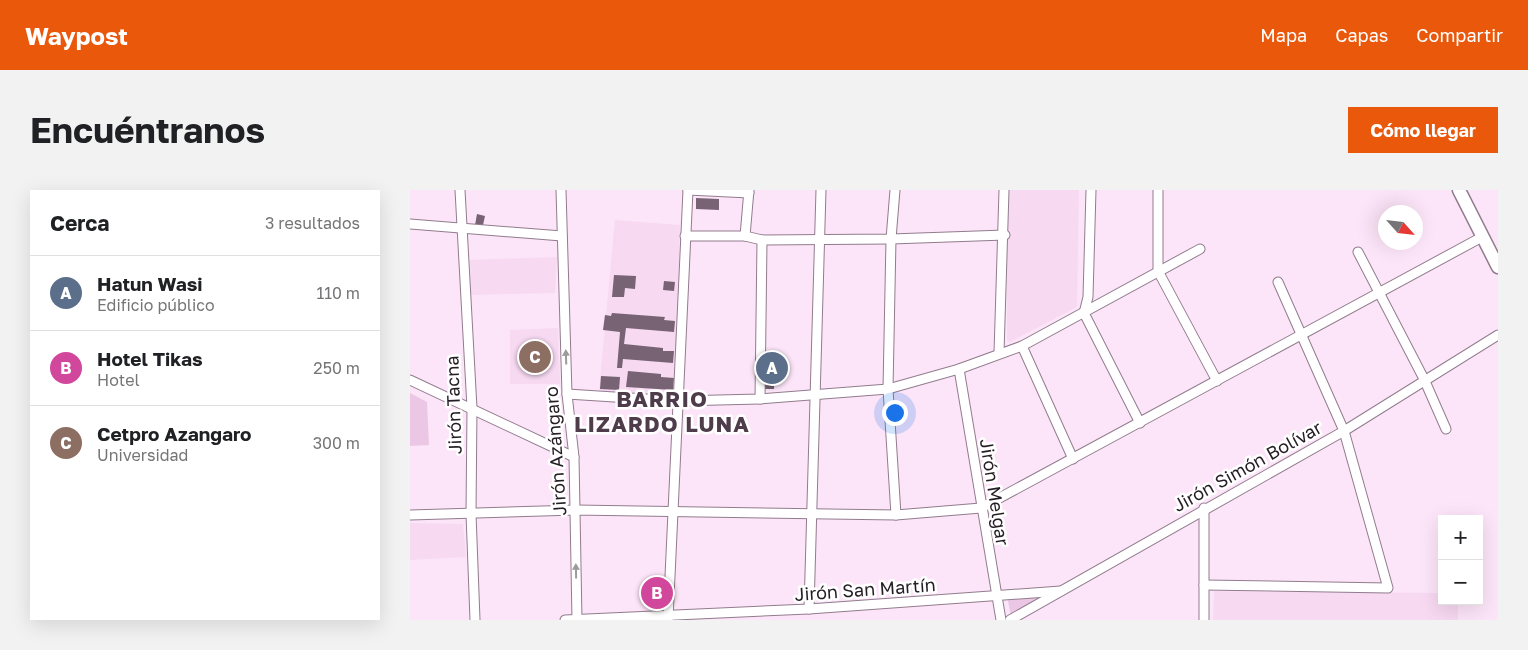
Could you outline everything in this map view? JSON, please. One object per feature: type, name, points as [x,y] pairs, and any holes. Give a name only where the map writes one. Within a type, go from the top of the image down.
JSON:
[{"type":"highway","points":[[1459,190],[1498,266]]},
{"type":"street","name":"Jirón Tacna","points":[[460,190],[472,408],[471,514],[475,620]]},
{"type":"street","name":"Jirón Azángaro","points":[[561,190],[567,394],[574,457],[576,510],[577,620]]},
{"type":"street","points":[[668,618],[684,236],[688,190],[749,191],[745,236]]},
{"type":"street","points":[[809,609],[810,514],[821,190]]},
{"type":"street","points":[[895,190],[891,239],[888,389],[896,514]]},
{"type":"street","points":[[999,353],[1005,235],[1004,190]]},
{"type":"street","points":[[1091,190],[1088,297],[1084,313],[1140,423]]},
{"type":"street","points":[[1158,190],[1158,271],[1217,381]]},
{"type":"street","points":[[410,224],[562,236]]},
{"type":"street","points":[[684,236],[745,236],[762,240],[818,238],[891,239],[1005,235]]},
{"type":"street","points":[[410,515],[576,510],[896,514],[982,508],[1482,237]]},
{"type":"street","points":[[760,399],[762,240]]},
{"type":"street","points":[[567,394],[677,401],[760,399],[814,393],[888,389],[960,369],[1022,346],[1200,249]]},
{"type":"street","points":[[1358,252],[1424,379],[1446,429]]},
{"type":"street","points":[[1204,586],[1388,588],[1344,431],[1300,336],[1278,282]]},
{"type":"street","name":"Jirón Simón Bolívar","points":[[1010,620],[1204,508],[1344,431],[1424,379],[1498,335]]},
{"type":"street","points":[[1022,346],[1073,459]]},
{"type":"street","name":"Jirón Melgar","points":[[960,369],[1001,620]]},
{"type":"street","points":[[410,380],[574,457]]},
{"type":"street","points":[[1204,508],[1204,620]]},
{"type":"street","name":"Jirón San Martín","points":[[565,620],[668,618],[996,597],[1064,590]]},
{"type":"shaded area","points":[[1007,190],[1079,190],[1077,307],[1010,342],[1007,340]]},
{"type":"shaded area","points":[[615,220],[680,225],[675,397],[599,391]]},
{"type":"shaded area","points":[[557,257],[555,293],[471,295],[470,260]]},
{"type":"shaded area","points":[[558,328],[560,384],[510,384],[510,330]]},
{"type":"shaded area","points":[[410,393],[427,402],[429,445],[410,446]]},
{"type":"shaded area","points":[[410,523],[463,524],[466,557],[410,560]]},
{"type":"shaded area","points":[[1214,591],[1438,593],[1438,605],[1458,605],[1458,620],[1213,620]]},
{"type":"shaded area","points":[[1058,592],[1011,617],[1007,595]]},
{"type":"building","points":[[696,198],[719,199],[719,210],[696,209]]},
{"type":"building","points":[[477,214],[485,216],[483,225],[475,225]]},
{"type":"building","points":[[614,275],[636,276],[635,289],[625,288],[624,297],[612,297]]},
{"type":"building","points":[[664,281],[675,282],[674,291],[663,290]]},
{"type":"building","points":[[612,313],[665,317],[664,320],[675,321],[674,332],[626,328],[624,344],[663,348],[663,351],[674,351],[673,363],[623,359],[622,368],[617,368],[620,332],[603,330],[605,315],[611,316]]},
{"type":"building","points":[[763,355],[774,355],[774,389],[763,389]]},
{"type":"building","points":[[628,371],[661,374],[661,377],[674,378],[673,390],[626,387]]},
{"type":"building","points":[[601,376],[620,377],[619,390],[600,389]]},
{"type":"place","name":"Cetpro Azangaro","points":[[535,357]]},
{"type":"place","name":"Hatun Wasi","points":[[772,368]]},
{"type":"place","name":"Hotel Tikas","points":[[657,593]]},
{"type":"district","name":"BARRIO LIZARDO LUNA","points":[[662,410]]}]
